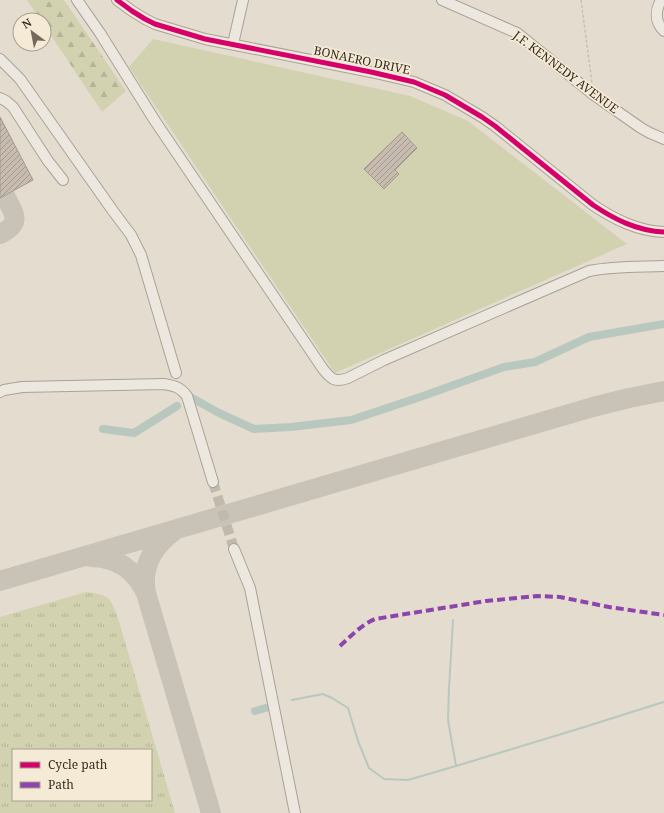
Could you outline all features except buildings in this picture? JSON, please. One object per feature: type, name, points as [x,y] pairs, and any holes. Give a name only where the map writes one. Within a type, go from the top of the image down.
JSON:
[{"type":"street","points":[[77,0],[100,33],[177,154],[323,369],[332,378],[337,380],[348,378],[391,357],[589,271],[614,268],[664,266]]},
{"type":"street","name":"BONAERO DRIVE","points":[[117,0],[132,11],[155,24],[205,39],[414,82],[445,95],[488,121],[593,205],[610,216],[642,229],[664,232]]},
{"type":"street","points":[[233,44],[243,0]]},
{"type":"street","name":"J.F. KENNEDY AVENUE","points":[[442,0],[517,33],[594,95],[650,134],[664,139]]},
{"type":"street","points":[[661,0],[656,12],[656,18],[658,24],[664,31]]},
{"type":"street","points":[[0,59],[20,79],[131,235],[141,255],[176,372]]},
{"type":"street","points":[[0,98],[13,107],[48,161],[63,180]]},
{"type":"street","points":[[0,392],[22,387],[157,384],[176,386],[182,390],[186,396],[213,482]]},
{"type":"street","points":[[234,549],[250,588],[295,813]]},
{"type":"path","points":[[581,0],[594,95]]},
{"type":"green space","points":[[27,0],[64,0],[126,91],[102,112],[52,37],[52,12],[35,12]]},
{"type":"green space","points":[[153,39],[410,96],[468,121],[627,244],[335,373],[129,67]]},
{"type":"green space","points":[[86,592],[100,594],[108,598],[113,605],[118,618],[175,813],[0,813],[0,617]]},
{"type":"waterway","points":[[192,398],[219,413],[254,429],[291,427],[351,420],[504,367],[535,362],[589,337],[664,324]]},
{"type":"waterway","points":[[103,429],[134,433],[177,406]]},
{"type":"waterway","points":[[292,700],[323,694],[348,708],[358,741],[369,768],[384,779],[408,780],[456,766],[448,720],[453,620]]},
{"type":"waterway","points":[[456,766],[664,702]]},
{"type":"waterway","points":[[255,711],[269,707]]},
{"type":"taxiway","points":[[0,234],[12,226],[14,222],[13,213],[5,196]]},
{"type":"taxiway","points":[[0,581],[593,407],[664,391]]},
{"type":"taxiway","points":[[146,593],[145,574],[150,558],[160,543],[174,531]]},
{"type":"taxiway","points":[[91,557],[109,559],[124,566],[142,585],[146,593],[211,813]]},
{"type":"tunnel","points":[[213,482],[234,549]]},
{"type":"marked path","points":[[340,646],[370,621],[375,619],[486,601],[537,596],[560,597],[609,607],[664,615]]},
{"type":"cycle path","points":[[117,0],[132,11],[155,24],[205,39],[414,82],[445,95],[495,126],[593,205],[635,227],[664,232]]}]
